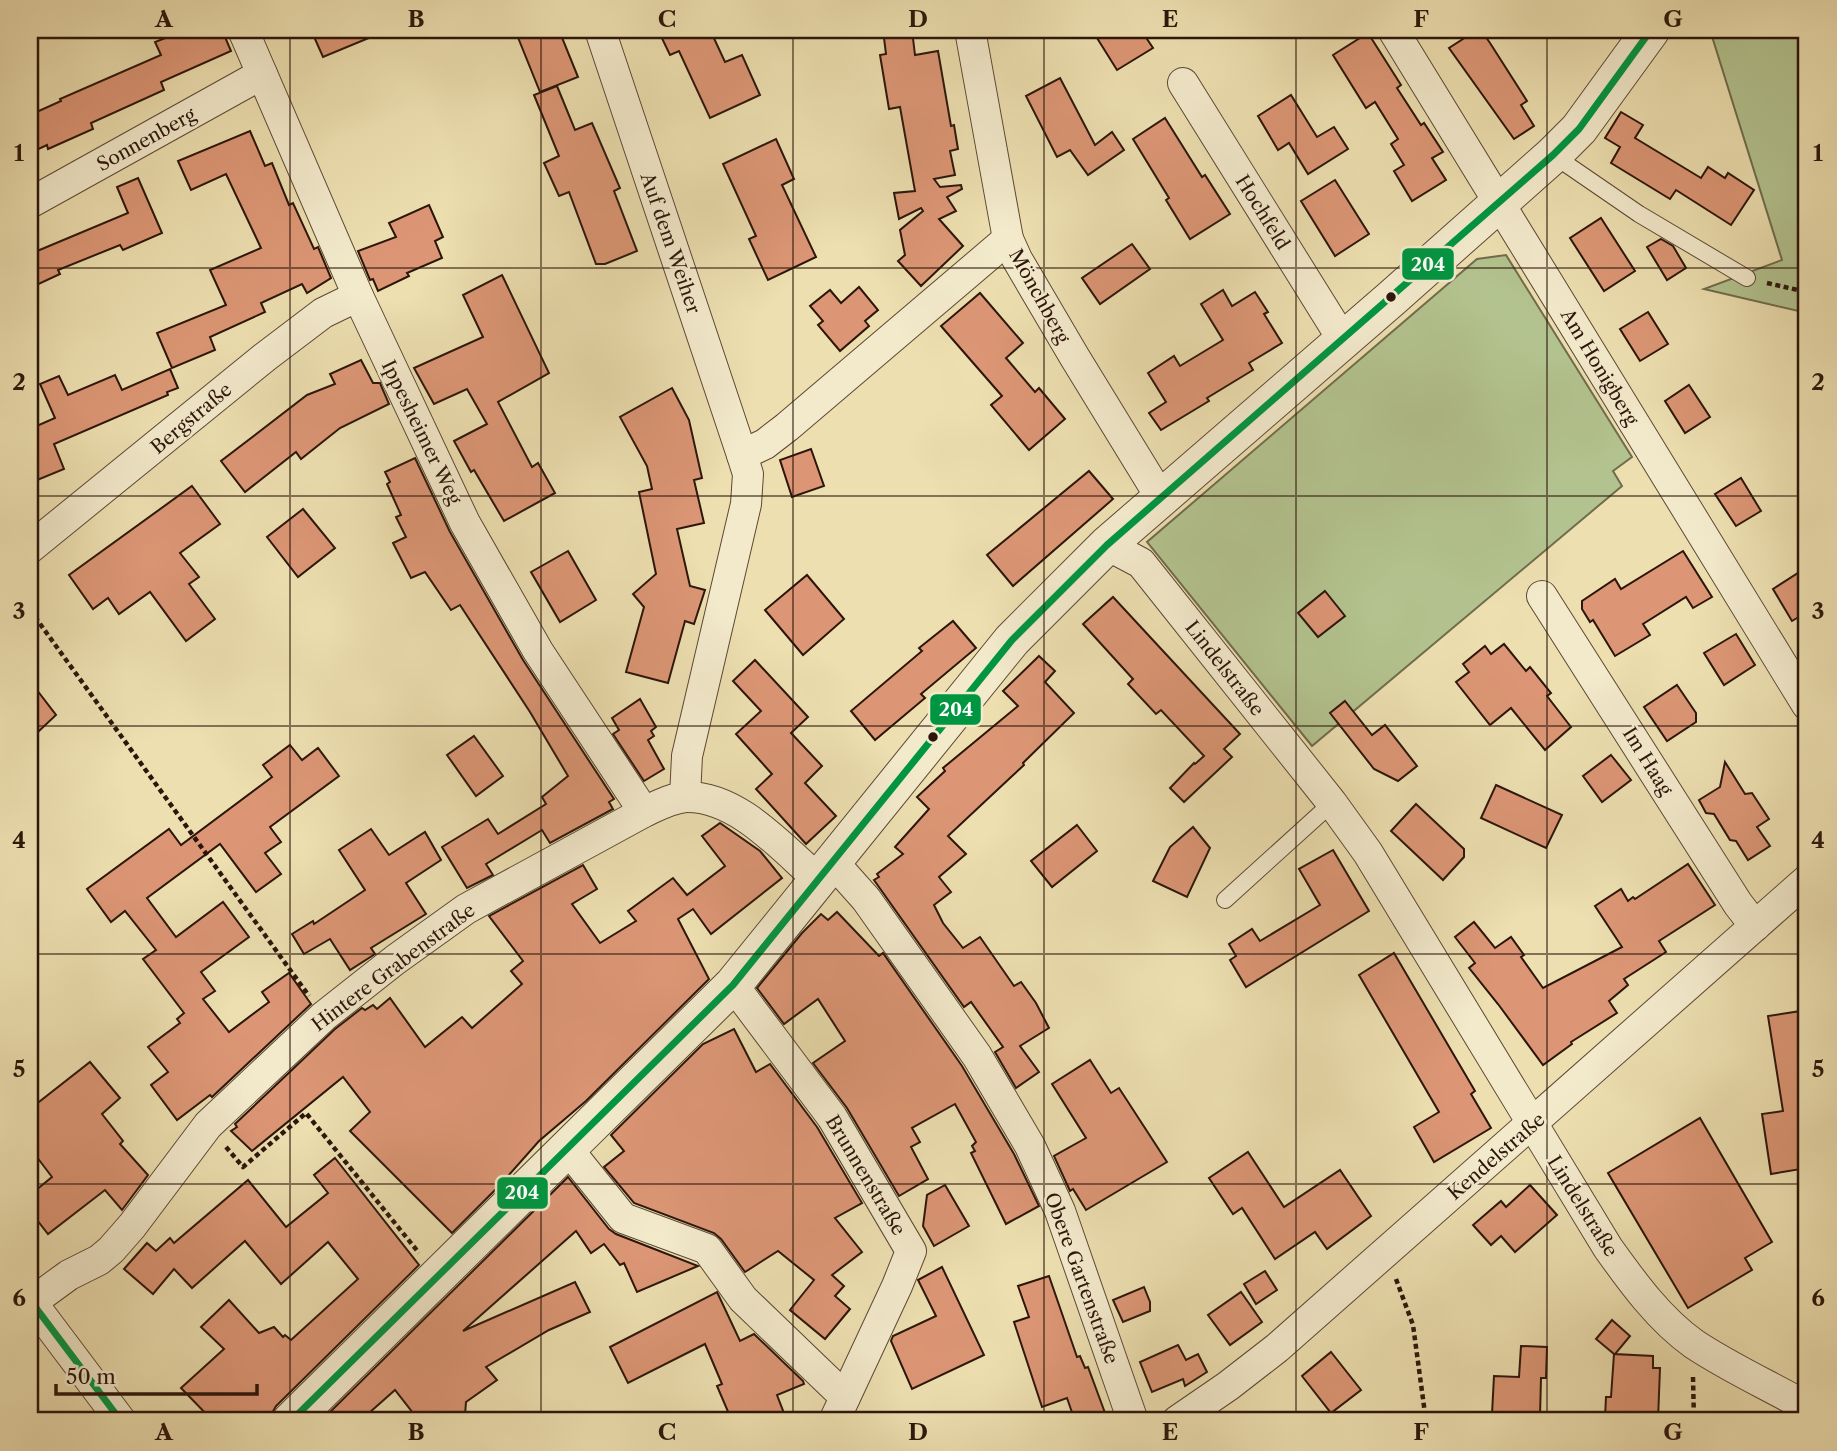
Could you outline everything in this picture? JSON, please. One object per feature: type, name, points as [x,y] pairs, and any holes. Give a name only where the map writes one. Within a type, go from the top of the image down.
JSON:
[{"type":"street","name":"Ippesheimer Weg","points":[[243,30],[358,296],[460,511],[506,598],[644,812]]},
{"type":"street","name":"Auf dem Weiher","points":[[600,30],[748,474],[747,504],[693,722],[687,756],[685,797]]},
{"type":"street","name":"Mönchberg","points":[[970,30],[1008,239],[1074,356],[1161,498]]},
{"type":"street","name":"Am Honigberg","points":[[1394,30],[1807,705]]},
{"type":"street","points":[[290,1421],[733,985],[1012,640],[1107,545],[1553,155],[1579,129],[1651,30]]},
{"type":"street","name":"Sonnenberg","points":[[30,203],[262,75]]},
{"type":"street","name":"Hochfeld","points":[[1183,83],[1343,340]]},
{"type":"street","points":[[743,456],[787,427],[1008,239]]},
{"type":"street","name":"Bergstraße","points":[[30,548],[265,356],[323,313],[358,296]]},
{"type":"street","name":"Lindelstraße","points":[[1107,545],[1142,563],[1332,803],[1368,853],[1527,1129],[1638,1289],[1663,1317],[1693,1343],[1807,1407]]},
{"type":"street","name":"Im Haag","points":[[1542,596],[1738,904],[1755,926]]},
{"type":"street","name":"Hintere Grabenstraße","points":[[31,1301],[111,1250],[208,1125],[324,1016],[466,909],[644,812],[685,797],[712,800],[744,816],[826,871]]},
{"type":"street","name":"Obere Gartenstraße","points":[[826,871],[866,899],[977,1056],[1030,1146],[1060,1211],[1133,1421]]},
{"type":"street","name":"Kendelstraße","points":[[1177,1421],[1277,1348],[1807,880]]},
{"type":"street","name":"Brunnenstraße","points":[[733,985],[832,1117],[911,1251],[839,1409]]},
{"type":"street","points":[[568,1148],[623,1218],[707,1249],[743,1299],[839,1409]]},
{"type":"street","points":[[31,1301],[121,1421]]},
{"type":"lane","points":[[1553,155],[1639,214],[1747,278]]},
{"type":"lane","points":[[1225,900],[1332,803]]},
{"type":"path","points":[[1747,278],[1807,292]]},
{"type":"path","points":[[30,610],[324,1016]]},
{"type":"path","points":[[208,1125],[243,1167],[306,1113],[437,1276]]},
{"type":"path","points":[[1386,1253],[1413,1325],[1426,1421]]},
{"type":"path","points":[[1693,1343],[1694,1421]]},
{"type":"green space","points":[[1710,30],[1807,30],[1807,313],[1704,289],[1782,260]]},
{"type":"green space","points":[[1506,255],[1632,457],[1613,471],[1622,486],[1312,746],[1147,542],[1477,259]]},
{"type":"building","points":[[186,30],[222,30],[231,51],[161,82],[164,90],[91,123],[93,129],[48,149],[47,145],[30,153],[30,115],[161,55],[155,42]]},
{"type":"building","points":[[311,30],[388,30],[323,57]]},
{"type":"building","points":[[515,30],[553,30],[561,35],[578,77],[540,92]]},
{"type":"building","points":[[658,30],[721,30],[712,34],[725,62],[742,55],[760,95],[710,118],[679,51],[670,55]]},
{"type":"building","points":[[883,30],[912,30],[915,55],[938,51],[951,126],[954,125],[958,149],[950,151],[955,175],[934,179],[940,187],[961,185],[962,189],[947,197],[956,211],[939,219],[963,246],[921,286],[898,261],[905,255],[900,230],[923,211],[921,208],[899,219],[894,193],[915,191],[900,107],[889,109],[880,55],[886,54]]},
{"type":"building","points":[[1092,30],[1141,30],[1153,48],[1117,70]]},
{"type":"building","points":[[1481,30],[1527,101],[1521,105],[1534,126],[1514,139],[1449,48]]},
{"type":"building","points":[[1368,33],[1401,85],[1397,88],[1421,125],[1424,123],[1443,152],[1432,158],[1446,180],[1412,201],[1394,171],[1404,165],[1391,144],[1398,139],[1375,102],[1366,108],[1333,55]]},
{"type":"building","points":[[1060,78],[1095,145],[1112,132],[1124,150],[1088,175],[1070,150],[1057,157],[1026,96]]},
{"type":"building","points":[[557,86],[575,130],[592,123],[620,188],[614,191],[637,251],[605,264],[596,264],[569,192],[559,196],[544,163],[559,156],[534,95]]},
{"type":"building","points":[[1291,95],[1317,137],[1334,127],[1348,149],[1308,174],[1289,143],[1278,150],[1258,116]]},
{"type":"building","points":[[1621,112],[1643,125],[1635,138],[1701,178],[1708,167],[1725,178],[1728,173],[1754,190],[1731,225],[1676,190],[1670,199],[1611,163],[1620,147],[1605,138]]},
{"type":"building","points":[[1165,118],[1202,177],[1205,175],[1230,214],[1190,239],[1133,139]]},
{"type":"building","points":[[250,131],[265,166],[272,163],[289,205],[293,203],[314,249],[318,247],[331,278],[307,293],[302,284],[261,303],[265,312],[210,337],[215,350],[172,368],[157,333],[226,305],[210,270],[261,248],[226,174],[191,190],[178,161]]},
{"type":"building","points":[[776,139],[794,179],[782,185],[816,257],[768,280],[749,239],[756,236],[723,164]]},
{"type":"building","points":[[138,178],[162,233],[123,250],[120,245],[58,270],[60,274],[30,288],[30,254],[128,213],[117,187]]},
{"type":"building","points":[[1335,180],[1369,234],[1335,256],[1301,201]]},
{"type":"building","points":[[429,205],[443,237],[435,241],[442,258],[407,273],[409,276],[378,291],[373,279],[370,280],[358,251],[396,237],[389,223]]},
{"type":"building","points":[[1601,218],[1635,271],[1604,291],[1570,238]]},
{"type":"building","points":[[1661,239],[1673,246],[1686,268],[1667,280],[1647,247]]},
{"type":"building","points":[[1132,244],[1150,269],[1100,304],[1082,278]]},
{"type":"building","points":[[502,275],[549,373],[498,402],[532,467],[538,463],[555,493],[504,521],[454,441],[487,424],[467,389],[434,404],[414,368],[483,337],[463,295]]},
{"type":"building","points":[[859,287],[878,310],[865,321],[869,326],[840,351],[818,325],[823,321],[810,306],[830,290],[841,303]]},
{"type":"building","points":[[1223,290],[1232,306],[1255,292],[1268,312],[1264,314],[1282,343],[1249,363],[1253,370],[1161,430],[1149,413],[1166,402],[1148,373],[1174,356],[1180,366],[1223,340],[1201,304]]},
{"type":"building","points":[[980,293],[1023,343],[1006,358],[1035,392],[1039,388],[1065,419],[1029,450],[991,405],[1002,396],[941,326]]},
{"type":"building","points":[[1648,312],[1668,344],[1640,361],[1620,329]]},
{"type":"building","points":[[361,360],[373,383],[380,383],[389,404],[340,428],[301,459],[296,452],[245,492],[221,461],[307,395],[335,384],[330,374]]},
{"type":"building","points":[[170,369],[178,388],[167,392],[168,395],[54,444],[64,469],[30,483],[30,444],[37,441],[32,428],[55,418],[40,384],[59,376],[68,395],[115,375],[122,390]]},
{"type":"building","points":[[1689,385],[1710,417],[1685,433],[1665,401]]},
{"type":"building","points":[[672,388],[689,420],[702,478],[694,480],[704,523],[677,529],[690,586],[705,590],[694,624],[685,621],[668,683],[626,672],[644,607],[633,594],[656,574],[639,492],[652,489],[647,466],[620,417]]},
{"type":"building","points":[[811,449],[824,486],[792,497],[780,460]]},
{"type":"building","points":[[415,458],[450,532],[523,660],[614,799],[609,802],[613,809],[550,843],[542,830],[486,864],[493,875],[467,888],[442,847],[488,819],[498,834],[546,804],[542,797],[568,776],[460,605],[451,610],[425,572],[411,578],[393,543],[406,537],[396,517],[401,515],[387,484],[390,482],[385,472]]},
{"type":"building","points":[[1089,471],[1113,499],[1013,586],[987,555]]},
{"type":"building","points":[[1741,478],[1761,511],[1736,526],[1715,494]]},
{"type":"building","points":[[192,486],[220,524],[180,553],[199,577],[189,584],[215,619],[186,641],[150,592],[119,614],[108,598],[93,609],[69,575]]},
{"type":"building","points":[[303,509],[335,548],[298,577],[267,537]]},
{"type":"building","points":[[568,551],[596,600],[560,622],[531,572]]},
{"type":"building","points":[[1683,551],[1712,597],[1693,608],[1686,597],[1643,624],[1650,635],[1615,656],[1593,620],[1590,622],[1582,609],[1582,601],[1615,579],[1621,589]]},
{"type":"building","points":[[1798,573],[1807,588],[1807,612],[1792,621],[1773,589]]},
{"type":"building","points":[[807,575],[844,619],[803,655],[765,610]]},
{"type":"building","points":[[1325,591],[1345,616],[1318,637],[1298,613]]},
{"type":"building","points":[[1113,597],[1240,734],[1224,749],[1232,757],[1184,802],[1170,788],[1204,756],[1161,710],[1156,714],[1128,684],[1133,679],[1083,624]]},
{"type":"building","points":[[953,621],[976,648],[921,694],[925,698],[875,740],[851,711],[922,651],[919,648]]},
{"type":"building","points":[[1736,634],[1755,665],[1724,685],[1704,653]]},
{"type":"building","points":[[1504,644],[1526,671],[1530,667],[1551,693],[1547,696],[1571,727],[1545,750],[1511,708],[1490,725],[1456,682],[1469,672],[1463,664],[1485,646],[1491,654]]},
{"type":"building","points":[[1039,656],[1055,671],[1045,682],[1074,713],[1023,763],[1024,765],[948,836],[966,854],[939,877],[951,892],[934,905],[943,923],[963,948],[980,937],[1014,986],[1021,982],[1049,1028],[1020,1046],[1039,1072],[1016,1088],[995,1052],[1003,1047],[971,1002],[964,1007],[874,880],[879,877],[877,874],[903,854],[895,847],[929,809],[917,797],[945,771],[943,768],[1018,706],[1003,691]]},
{"type":"building","points":[[755,660],[808,717],[791,733],[822,766],[805,783],[836,816],[806,844],[756,789],[772,774],[736,734],[761,711],[733,681]]},
{"type":"building","points":[[30,681],[56,715],[39,731],[30,719]]},
{"type":"building","points":[[1677,685],[1696,713],[1696,722],[1667,741],[1644,707]]},
{"type":"building","points":[[640,699],[656,727],[651,731],[654,736],[648,740],[664,769],[644,781],[613,734],[619,730],[612,718]]},
{"type":"building","points":[[1345,701],[1372,735],[1385,725],[1417,766],[1398,781],[1374,769],[1330,713]]},
{"type":"building","points":[[474,736],[503,776],[476,796],[447,755]]},
{"type":"building","points":[[290,745],[302,760],[318,748],[339,776],[270,827],[281,842],[265,853],[281,874],[256,892],[220,844],[147,898],[176,937],[223,902],[249,937],[201,972],[215,991],[203,999],[229,1032],[269,1002],[262,992],[289,973],[311,1004],[212,1097],[210,1095],[177,1120],[151,1085],[168,1072],[148,1047],[180,1023],[177,1019],[184,1013],[143,959],[156,950],[125,911],[111,922],[87,889],[169,829],[181,845],[272,777],[263,765]]},
{"type":"building","points":[[1611,755],[1631,780],[1602,802],[1583,776]]},
{"type":"building","points":[[1725,762],[1745,794],[1752,793],[1769,819],[1757,827],[1770,846],[1748,860],[1736,841],[1730,840],[1714,814],[1706,813],[1699,800],[1720,787]]},
{"type":"building","points":[[1496,785],[1562,815],[1546,848],[1481,818]]},
{"type":"building","points":[[1416,804],[1464,849],[1464,857],[1443,880],[1391,831]]},
{"type":"building","points":[[720,823],[760,851],[782,878],[711,934],[693,909],[678,919],[709,979],[586,1101],[539,1141],[452,1233],[350,1131],[370,1112],[343,1077],[252,1151],[231,1131],[237,1127],[235,1124],[335,1029],[362,1008],[365,1010],[373,1005],[377,1009],[390,998],[425,1047],[462,1017],[472,1028],[522,984],[511,971],[523,961],[489,916],[583,865],[597,889],[572,904],[600,943],[636,921],[628,911],[673,878],[687,895],[725,866],[702,836]]},
{"type":"building","points":[[1077,825],[1097,851],[1052,887],[1031,861]]},
{"type":"building","points":[[1193,827],[1210,848],[1187,897],[1153,881],[1170,847]]},
{"type":"building","points":[[371,829],[389,855],[425,832],[441,860],[406,883],[426,914],[371,948],[375,954],[350,970],[330,939],[304,954],[292,934],[313,921],[314,924],[365,890],[339,850]]},
{"type":"building","points":[[1333,850],[1369,911],[1246,987],[1230,960],[1236,956],[1229,944],[1252,929],[1260,941],[1320,905],[1299,869]]},
{"type":"building","points":[[1688,864],[1715,905],[1659,941],[1666,952],[1624,979],[1628,985],[1609,1001],[1617,1013],[1571,1042],[1572,1044],[1543,1065],[1469,968],[1475,963],[1455,937],[1474,922],[1495,948],[1511,937],[1524,955],[1521,957],[1543,988],[1622,947],[1595,906],[1621,889],[1628,901],[1633,897],[1635,899]]},
{"type":"building","points":[[837,912],[879,956],[883,953],[962,1066],[1014,1154],[1039,1206],[1006,1224],[971,1153],[975,1151],[972,1146],[976,1142],[955,1104],[912,1128],[920,1142],[911,1147],[928,1179],[899,1196],[847,1108],[813,1063],[845,1041],[818,999],[784,1024],[757,988],[821,914],[828,920]]},
{"type":"building","points":[[1394,953],[1475,1091],[1471,1094],[1491,1128],[1434,1162],[1414,1127],[1439,1112],[1359,975]]},
{"type":"building","points":[[1807,1010],[1807,1168],[1771,1174],[1762,1114],[1783,1111],[1768,1016]]},
{"type":"building","points":[[734,1029],[756,1072],[770,1064],[817,1127],[862,1203],[835,1218],[862,1252],[832,1275],[844,1286],[835,1296],[850,1309],[825,1339],[790,1310],[814,1280],[778,1251],[745,1272],[714,1233],[634,1203],[604,1167],[624,1151],[611,1135],[703,1044]]},
{"type":"building","points":[[1090,1060],[1111,1093],[1119,1088],[1167,1162],[1086,1210],[1073,1189],[1070,1191],[1054,1156],[1086,1138],[1052,1084]]},
{"type":"building","points":[[90,1062],[120,1098],[102,1114],[123,1141],[120,1144],[148,1175],[122,1210],[105,1190],[48,1234],[30,1211],[30,1195],[52,1177],[30,1148],[30,1109]]},
{"type":"building","points":[[1700,1118],[1772,1242],[1745,1258],[1752,1270],[1688,1308],[1608,1173]]},
{"type":"building","points":[[1248,1152],[1284,1207],[1340,1170],[1371,1216],[1327,1249],[1315,1232],[1275,1259],[1242,1208],[1233,1214],[1209,1178]]},
{"type":"building","points":[[335,1158],[419,1265],[276,1406],[271,1421],[213,1421],[181,1388],[224,1349],[201,1327],[229,1300],[259,1333],[274,1327],[283,1337],[285,1335],[291,1340],[358,1279],[328,1242],[281,1284],[245,1241],[192,1288],[174,1269],[153,1294],[124,1269],[147,1243],[156,1251],[170,1238],[174,1243],[248,1180],[286,1227],[328,1193],[314,1175]]},
{"type":"building","points":[[568,1177],[609,1229],[616,1234],[698,1266],[637,1292],[624,1263],[620,1265],[604,1244],[591,1253],[576,1231],[463,1331],[575,1282],[590,1312],[549,1330],[486,1367],[497,1380],[466,1402],[465,1415],[458,1421],[433,1421],[425,1412],[417,1418],[395,1390],[360,1421],[333,1421],[328,1414]]},
{"type":"building","points":[[945,1185],[969,1226],[934,1246],[923,1226],[927,1195]]},
{"type":"building","points":[[1530,1185],[1557,1215],[1515,1252],[1501,1236],[1491,1245],[1473,1225],[1501,1201],[1506,1207]]},
{"type":"building","points":[[942,1267],[984,1355],[912,1389],[891,1341],[893,1336],[936,1316],[918,1280]]},
{"type":"building","points":[[1265,1271],[1277,1290],[1256,1304],[1244,1284]]},
{"type":"building","points":[[1049,1276],[1077,1357],[1080,1356],[1085,1368],[1088,1367],[1108,1421],[1075,1421],[1067,1398],[1042,1407],[1014,1322],[1029,1317],[1018,1286]]},
{"type":"building","points":[[1144,1287],[1150,1302],[1150,1311],[1123,1322],[1113,1300]]},
{"type":"building","points":[[717,1292],[740,1341],[754,1334],[803,1381],[804,1384],[777,1395],[787,1421],[732,1421],[717,1386],[722,1384],[705,1344],[628,1383],[610,1347]]},
{"type":"building","points":[[1241,1292],[1262,1322],[1230,1345],[1208,1315]]},
{"type":"building","points":[[1612,1320],[1630,1336],[1615,1354],[1653,1356],[1653,1368],[1660,1368],[1658,1420],[1605,1418],[1606,1397],[1611,1397],[1614,1354],[1596,1339]]},
{"type":"building","points":[[1178,1345],[1186,1360],[1198,1354],[1207,1372],[1185,1386],[1183,1379],[1152,1392],[1140,1362]]},
{"type":"building","points":[[1521,1346],[1547,1347],[1546,1378],[1541,1378],[1540,1416],[1492,1414],[1494,1376],[1519,1377]]},
{"type":"building","points":[[1331,1352],[1361,1390],[1331,1413],[1302,1376]]},
{"type":"transit line","name":"204","points":[[291,1421],[733,985],[1012,640],[1107,545],[1553,155],[1579,129],[1651,30]]},
{"type":"transit line","name":"204","points":[[30,1300],[121,1421]]}]
